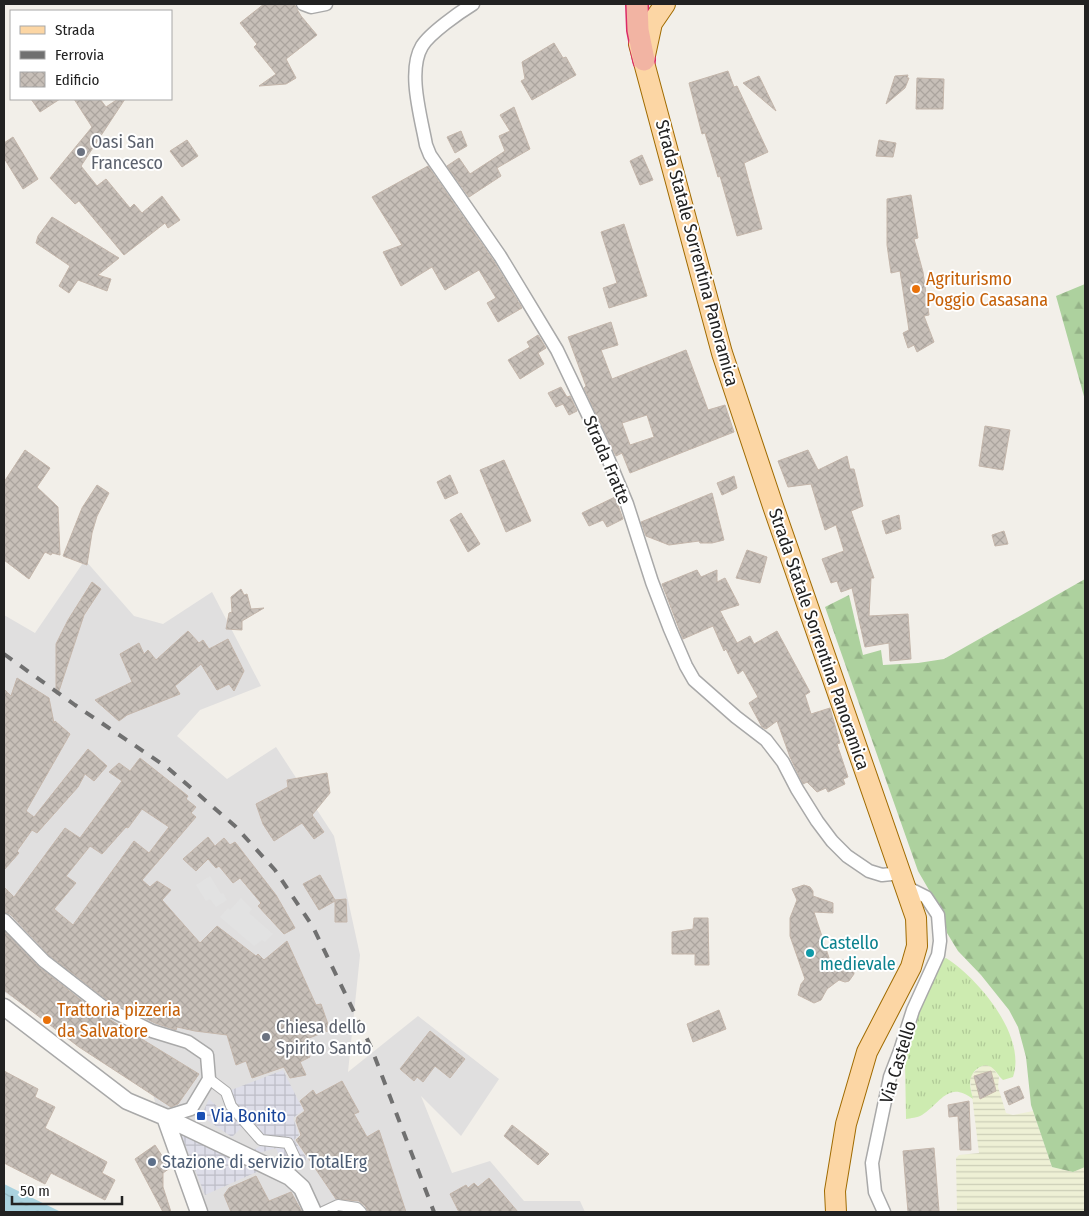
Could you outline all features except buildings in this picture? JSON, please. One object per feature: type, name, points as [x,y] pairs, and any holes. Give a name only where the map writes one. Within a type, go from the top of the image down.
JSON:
[{"type":"highway","points":[[637,4],[638,30],[644,60]]},
{"type":"main road","name":"Strada Statale Sorrentina Panoramica","points":[[627,4],[644,60],[725,361],[773,506],[916,918],[917,946],[911,967],[867,1052],[846,1124],[835,1191],[836,1212]]},
{"type":"main road","points":[[644,60],[652,23],[664,4]]},
{"type":"street","points":[[303,4],[311,7],[326,4]]},
{"type":"street","name":"Strada Fratte","points":[[473,4],[423,44],[418,55],[416,77],[425,137],[430,155],[500,256],[557,350],[602,444],[627,504],[652,582],[670,629],[694,680],[736,717],[766,740],[783,762],[817,821],[832,841],[847,856],[869,871],[903,880]]},
{"type":"street","name":"Via Castello","points":[[884,1212],[875,1192],[872,1163],[890,1077],[913,1010],[938,955],[940,941],[938,915],[926,897],[903,880]]},
{"type":"street","points":[[4,920],[44,960],[102,1006],[152,1031],[188,1042],[207,1055],[209,1080],[191,1109],[165,1117]]},
{"type":"street","points":[[4,1007],[127,1101],[165,1117],[290,1177],[302,1188],[313,1212]]},
{"type":"street","points":[[209,1080],[226,1092],[231,1106],[262,1140],[288,1143],[296,1160]]},
{"type":"street","points":[[165,1117],[199,1212]]},
{"type":"street","points":[[323,1212],[338,1205],[357,1208],[361,1212]]},
{"type":"shaded area","points":[[85,560],[134,616],[163,624],[212,592],[261,686],[200,710],[177,736],[227,779],[276,747],[334,836],[360,955],[348,1072],[418,1016],[499,1079],[461,1136],[421,1096],[452,1173],[490,1161],[524,1201],[580,1201],[585,1212],[190,1212],[151,1089],[4,992],[4,615],[35,633]]},
{"type":"shaded area","points":[[210,876],[227,900],[216,907],[210,899],[206,901],[196,885]]},
{"type":"shaded area","points":[[241,898],[252,909],[249,913],[273,934],[265,942],[262,940],[254,946],[220,917],[228,908],[230,910]]},
{"type":"shaded area","points":[[283,1070],[303,1110],[293,1118],[299,1135],[294,1140],[308,1160],[281,1161],[276,1148],[259,1153],[254,1150],[260,1146],[242,1127],[232,1137],[201,1116],[209,1099],[221,1110],[231,1106],[226,1092]]},
{"type":"shaded area","points":[[181,1134],[259,1171],[205,1195]]},
{"type":"green space","points":[[1085,284],[1085,400],[1056,296]]},
{"type":"green space","points":[[1085,579],[1085,1167],[1073,1172],[1052,1167],[1031,1105],[1026,1057],[1018,1027],[1009,1010],[981,975],[958,951],[947,933],[944,916],[918,871],[825,607],[849,595],[863,655],[881,650],[883,665],[918,663],[944,659]]},
{"type":"green space","points":[[946,958],[972,979],[997,1010],[1013,1044],[1015,1061],[1013,1077],[1003,1080],[991,1067],[982,1066],[972,1075],[970,1086],[973,1099],[957,1092],[951,1093],[945,1095],[922,1115],[906,1119],[905,1060],[909,1027],[943,959]]},
{"type":"green space","points":[[983,1065],[993,1068],[999,1077],[998,1087],[1006,1113],[1013,1115],[1033,1111],[1052,1167],[1073,1172],[1085,1167],[1085,1212],[957,1212],[956,1158],[959,1155],[979,1153],[970,1079],[972,1074]]},
{"type":"water","points":[[4,1184],[61,1212],[4,1212]]},
{"type":"railway","points":[[4,654],[168,768],[235,826],[275,870],[313,927],[371,1047],[434,1212]]},
{"type":"place","name":"Oasi San Francesco","points":[[81,152]]},
{"type":"place","name":"Agriturismo Poggio Casasana","points":[[916,289]]},
{"type":"place","name":"Castello medievale","points":[[810,953]]},
{"type":"place","name":"Trattoria pizzeria da Salvatore","points":[[47,1020]]},
{"type":"place","name":"Chiesa dello Spirito Santo","points":[[266,1037]]},
{"type":"place","name":"Via Bonito","points":[[201,1116]]},
{"type":"place","name":"Stazione di servizio TotalErg","points":[[152,1162]]}]
